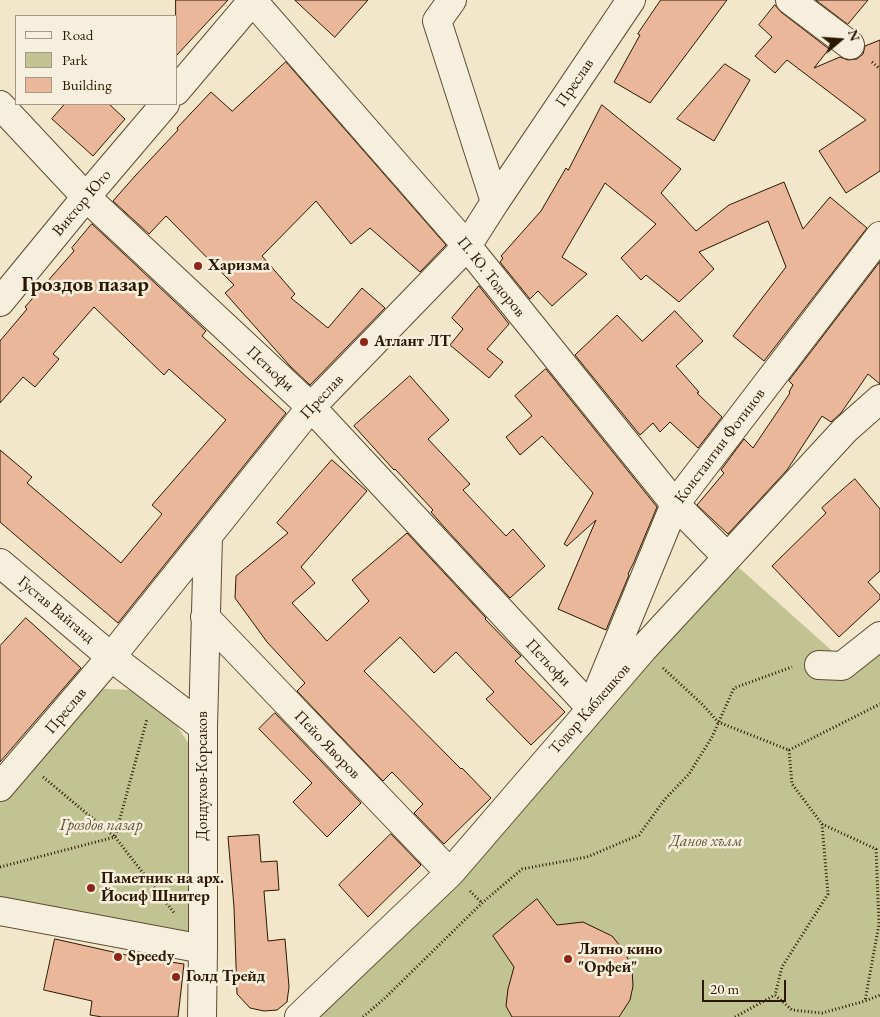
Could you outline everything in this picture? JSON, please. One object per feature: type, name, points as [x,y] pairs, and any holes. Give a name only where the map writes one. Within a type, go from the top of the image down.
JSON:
[{"type":"street","points":[[178,89],[252,0]]},
{"type":"street","name":"П. Ю. Тодоров","points":[[252,0],[467,246],[675,504],[727,557]]},
{"type":"street","points":[[452,0],[437,21],[495,202]]},
{"type":"street","name":"Преслав","points":[[0,787],[111,657],[311,407],[467,246],[631,0]]},
{"type":"street","points":[[790,0],[850,45]]},
{"type":"street","name":"Петьофи","points":[[0,105],[86,197],[311,407],[591,708]]},
{"type":"street","name":"Виктор Юго","points":[[0,302],[164,105]]},
{"type":"street","name":"Константин Фотинов","points":[[591,708],[675,504],[880,236]]},
{"type":"street","name":"Тодор Каблешков","points":[[299,1017],[450,873],[643,649],[845,430],[880,399]]},
{"type":"street","name":"Дондуков-Корсаков","points":[[206,1016],[203,727],[208,536]]},
{"type":"street","name":"Густав Вайганд","points":[[0,563],[111,657],[203,727]]},
{"type":"street","name":"Пейо Яворов","points":[[205,617],[450,873]]},
{"type":"street","points":[[819,666],[842,666],[880,636]]},
{"type":"street","points":[[0,911],[204,949]]},
{"type":"path","points":[[643,649],[703,705],[718,722],[790,750],[880,704]]},
{"type":"path","points":[[363,1017],[482,903],[522,869],[587,857],[639,835],[665,799],[689,774],[712,737],[734,688],[806,663],[819,666]]},
{"type":"path","points":[[115,837],[154,691]]},
{"type":"path","points":[[790,750],[792,784],[822,824],[876,849],[879,924],[865,1001]]},
{"type":"path","points":[[24,760],[115,837],[204,949]]},
{"type":"path","points":[[735,1017],[774,995],[782,967],[828,894],[822,824]]},
{"type":"path","points":[[0,868],[115,837]]},
{"type":"path","points":[[774,995],[792,1010],[812,1012],[822,1012],[865,1001],[880,995]]},
{"type":"green space","name":"Данов хълм","points":[[727,557],[839,657],[880,626],[880,1017],[299,1017]]},
{"type":"green space","name":"Гроздов пазар","points":[[85,688],[154,691],[203,765],[203,949],[0,911],[0,787]]},
{"type":"building","points":[[176,0],[228,0],[178,54],[178,15],[176,15]]},
{"type":"building","points":[[295,0],[368,0],[335,37]]},
{"type":"building","points":[[661,0],[727,0],[650,103],[614,82],[640,35],[638,34]]},
{"type":"building","points":[[816,0],[868,0],[848,24]]},
{"type":"building","points":[[775,5],[781,12],[829,49],[814,68],[840,57],[848,60],[857,59],[863,54],[865,46],[880,40],[880,171],[846,193],[819,151],[866,120],[787,60],[775,73],[755,56],[772,37],[759,25]]},
{"type":"building","points":[[286,62],[446,245],[420,272],[370,228],[351,244],[316,201],[262,256],[295,294],[291,298],[328,328],[362,288],[385,308],[310,385],[290,366],[225,293],[234,285],[166,216],[149,234],[113,201],[211,92],[232,111]]},
{"type":"building","points":[[725,64],[750,80],[714,141],[677,119]]},
{"type":"building","points":[[64,105],[110,105],[125,119],[93,156],[52,119]]},
{"type":"building","points":[[602,105],[681,169],[661,193],[696,231],[729,205],[784,182],[803,229],[830,197],[867,228],[764,361],[733,336],[786,267],[768,221],[699,252],[714,269],[679,302],[646,275],[641,280],[621,258],[656,224],[605,183],[562,257],[587,274],[552,306],[538,291],[530,299],[500,262],[503,258],[501,256],[541,211],[566,168],[568,170]]},
{"type":"building","points":[[92,224],[206,331],[202,336],[286,413],[118,623],[0,522],[0,450],[32,477],[27,483],[121,563],[162,514],[152,505],[226,420],[169,369],[164,375],[94,307],[53,354],[59,359],[35,387],[23,377],[0,403],[0,341],[27,309],[25,307],[74,251],[72,248]]},
{"type":"building","points":[[880,262],[880,384],[868,374],[841,413],[831,422],[822,416],[787,470],[728,534],[697,505],[724,473],[721,470],[744,439],[753,448],[790,393],[793,385],[789,381]]},
{"type":"building","points":[[479,286],[509,324],[487,349],[503,362],[489,378],[450,345],[463,329],[452,318]]},
{"type":"building","points":[[675,311],[703,341],[676,366],[699,392],[697,393],[722,417],[698,448],[670,422],[660,432],[653,423],[640,435],[575,355],[617,315],[642,341]]},
{"type":"building","points":[[546,369],[657,507],[606,630],[558,609],[596,520],[567,546],[564,544],[593,493],[542,436],[520,455],[506,437],[532,416],[515,396]]},
{"type":"building","points":[[410,376],[449,420],[428,439],[470,484],[463,490],[506,536],[513,529],[545,566],[510,598],[431,512],[433,510],[354,426]]},
{"type":"building","points":[[332,460],[367,491],[301,567],[315,583],[292,603],[327,641],[369,601],[352,580],[407,533],[521,656],[515,661],[565,712],[531,745],[486,699],[494,692],[456,652],[434,673],[400,637],[364,671],[491,798],[444,844],[414,813],[423,804],[392,772],[383,781],[297,691],[305,683],[267,642],[235,598],[236,576],[288,533],[277,523]]},
{"type":"building","points":[[855,479],[880,509],[880,571],[868,582],[880,595],[880,599],[839,637],[772,566],[826,513],[822,508]]},
{"type":"building","points":[[26,618],[81,668],[0,762],[0,646]]},
{"type":"building","points":[[275,713],[361,803],[327,837],[293,802],[312,783],[259,729]]},
{"type":"building","points":[[391,834],[421,865],[368,917],[339,885]]},
{"type":"building","points":[[259,835],[261,862],[277,861],[279,890],[264,891],[268,941],[285,939],[289,987],[287,1002],[277,1010],[264,1011],[250,1008],[237,994],[234,907],[228,837]]},
{"type":"building","name":"Лятно кино \"Орфей\"","points":[[537,899],[557,925],[583,922],[612,936],[625,952],[632,969],[633,986],[630,1000],[619,1017],[512,1017],[506,1006],[514,967],[493,936]]},
{"type":"building","points":[[55,939],[131,956],[184,964],[178,1017],[102,1017],[90,1015],[92,1001],[44,990]]},
{"type":"place","name":"Харизма","points":[[198,266]]},
{"type":"place","name":"Атлант ЛТ","points":[[364,342]]},
{"type":"place","name":"Паметник на арх. Йосиф Шнитер","points":[[91,888]]},
{"type":"place","name":"Speedy","points":[[118,957]]},
{"type":"place","name":"Лятно кино \"Орфей\"","points":[[568,959]]},
{"type":"place","name":"Голд Трейд","points":[[176,977]]},
{"type":"district","name":"Гроздов пазар","points":[[85,285]]}]
